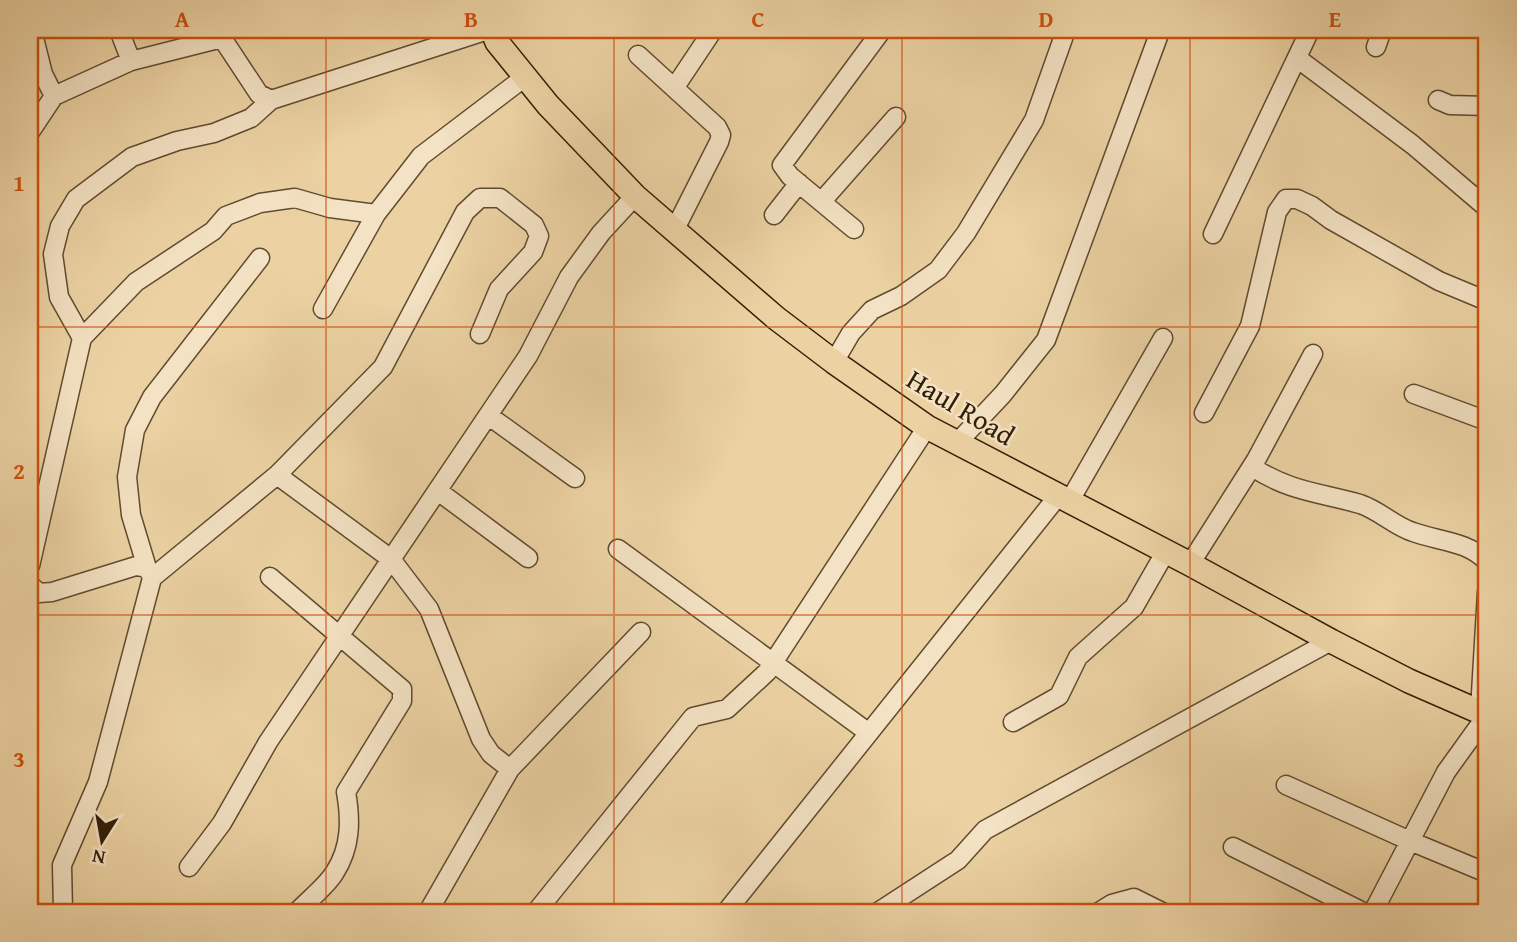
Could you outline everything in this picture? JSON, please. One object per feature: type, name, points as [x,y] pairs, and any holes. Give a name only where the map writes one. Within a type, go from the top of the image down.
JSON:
[{"type":"main road","name":"Haul Road","points":[[490,30],[548,105],[635,196],[776,318],[927,427],[1409,681],[1485,713]]},
{"type":"street","points":[[32,30],[43,74],[54,96]]},
{"type":"street","points":[[119,30],[131,61]]},
{"type":"street","points":[[82,338],[59,297],[53,254],[60,226],[76,199],[132,157],[177,141],[214,133],[251,118],[271,100],[490,30]]},
{"type":"street","points":[[675,87],[713,30]]},
{"type":"street","points":[[854,229],[785,172],[782,165],[882,30]]},
{"type":"street","points":[[834,362],[850,333],[872,310],[901,296],[939,270],[966,233],[1034,120],[1066,30]]},
{"type":"street","points":[[1213,234],[1310,30]]},
{"type":"street","points":[[957,443],[1003,394],[1046,340],[1159,33]]},
{"type":"street","points":[[30,132],[54,96],[131,61],[222,38],[259,94],[271,100]]},
{"type":"street","points":[[638,55],[717,127],[721,135],[675,229]]},
{"type":"street","points":[[1297,58],[1413,145],[1487,208]]},
{"type":"street","points":[[323,309],[376,214],[421,156],[525,77]]},
{"type":"street","points":[[1438,100],[1450,106],[1487,106]]},
{"type":"street","points":[[822,201],[895,117]]},
{"type":"street","points":[[774,215],[799,183]]},
{"type":"street","points":[[189,867],[222,822],[268,742],[528,356],[569,277],[601,233],[635,196]]},
{"type":"street","points":[[30,566],[82,338],[135,282],[213,231],[226,216],[260,203],[295,198],[330,208],[376,214]]},
{"type":"street","points":[[150,573],[277,475],[383,367],[465,212],[481,198],[500,198],[534,225],[539,236],[533,252],[499,289],[480,334]]},
{"type":"street","points":[[1204,413],[1250,326],[1277,212],[1286,199],[1297,199],[1311,206],[1439,281],[1487,301]]},
{"type":"street","points":[[63,912],[62,865],[98,782],[150,573],[131,515],[127,477],[135,430],[152,397],[260,258]]},
{"type":"street","points":[[726,912],[869,733],[1064,499],[1163,338]]},
{"type":"street","points":[[1190,564],[1252,467],[1312,354]]},
{"type":"street","points":[[1414,394],[1487,421]]},
{"type":"street","points":[[489,416],[575,478]]},
{"type":"street","points":[[536,912],[694,717],[727,709],[767,672],[927,427]]},
{"type":"street","points":[[1252,467],[1274,481],[1362,505],[1409,531],[1460,544],[1481,555],[1487,562]]},
{"type":"street","points":[[277,475],[391,559],[429,609],[481,739],[491,754],[510,769]]},
{"type":"street","points":[[438,491],[528,558]]},
{"type":"street","points":[[618,549],[869,733]]},
{"type":"street","points":[[1013,722],[1059,696],[1078,657],[1133,607],[1166,551]]},
{"type":"street","points":[[30,585],[38,593],[52,592],[136,566],[150,573]]},
{"type":"street","points":[[270,577],[402,689],[402,702],[346,792],[351,816],[348,842],[335,873],[297,912]]},
{"type":"street","points":[[1373,912],[1446,772],[1485,713],[1487,592]]},
{"type":"street","points":[[428,912],[510,769],[641,632]]},
{"type":"street","points":[[878,912],[958,860],[985,830],[1331,641]]},
{"type":"street","points":[[1286,785],[1487,873]]},
{"type":"street","points":[[1233,848],[1363,912]]},
{"type":"street","points":[[1099,912],[1112,904],[1133,898],[1162,912]]}]
